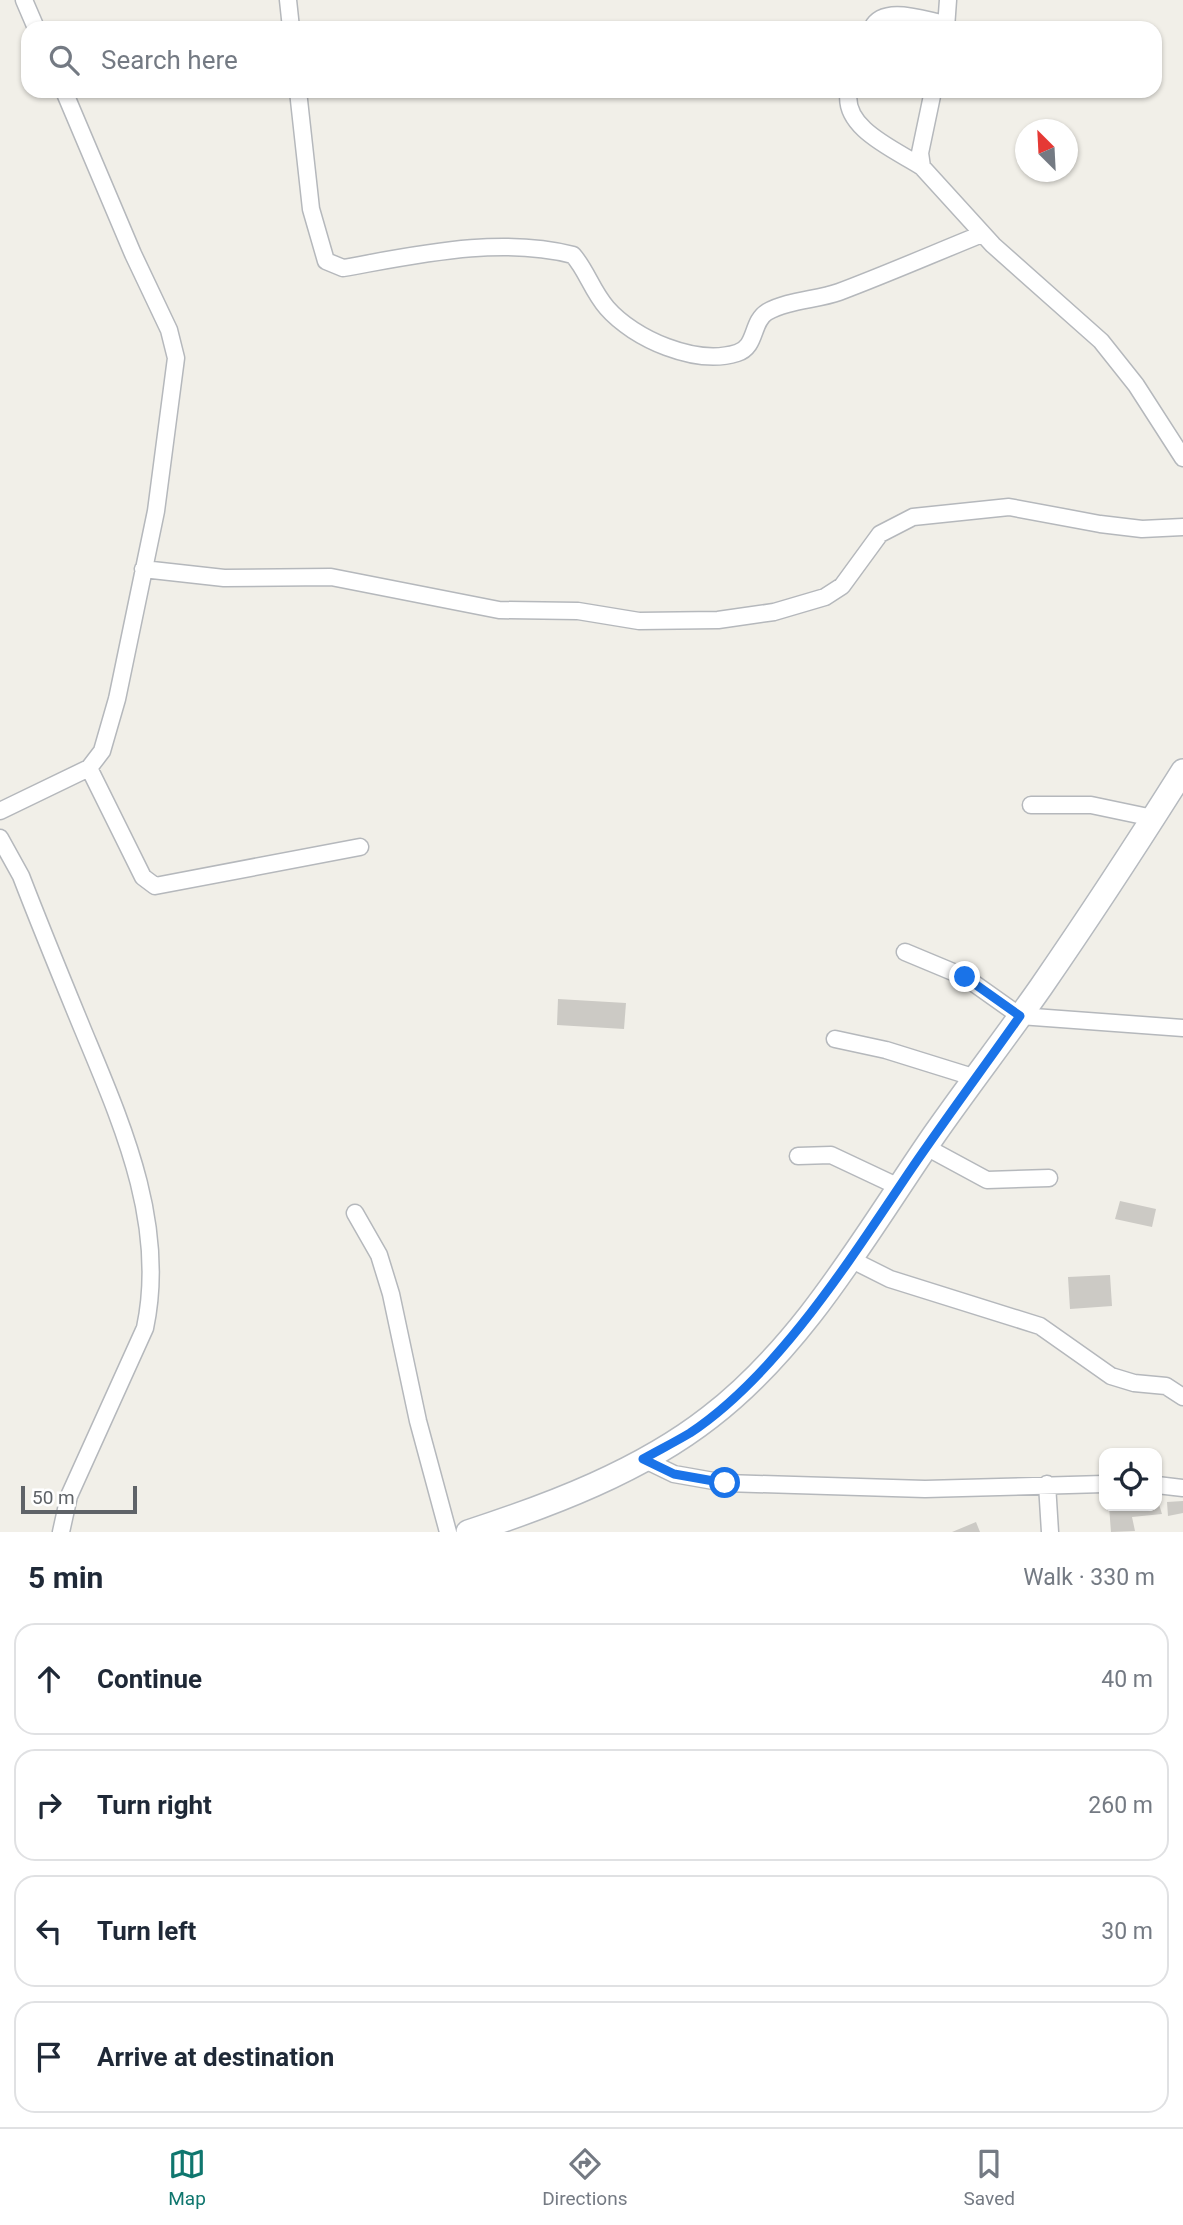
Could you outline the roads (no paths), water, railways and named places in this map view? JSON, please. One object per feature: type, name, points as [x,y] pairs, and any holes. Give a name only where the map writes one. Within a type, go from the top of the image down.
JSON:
[{"type":"main road","points":[[468,1532],[490,1528],[591,1485],[643,1459],[690,1432],[749,1381],[811,1312],[852,1260],[899,1186],[1020,1016],[1183,771]]},
{"type":"street","points":[[24,0],[33,21]]},
{"type":"street","points":[[288,0],[290,21]]},
{"type":"street","points":[[947,21],[948,0]]},
{"type":"street","points":[[878,21],[882,17],[892,15],[922,21]]},
{"type":"street","points":[[0,811],[89,768],[102,751],[117,699],[156,511],[176,358],[159,305],[133,254],[67,98]]},
{"type":"street","points":[[299,98],[311,209],[326,261],[342,268],[471,249],[540,247],[573,255],[608,310],[633,331],[669,349],[710,354],[738,353],[752,340],[755,324],[767,313],[837,293],[982,234]]},
{"type":"street","points":[[849,98],[850,114],[859,125],[922,167],[982,234],[1056,304],[1101,341],[1136,386],[1183,458]]},
{"type":"street","points":[[922,167],[920,153],[932,98]]},
{"type":"street","points":[[143,569],[224,578],[331,577],[499,610],[578,611],[639,621],[718,620],[774,612],[825,597],[842,586],[880,534],[913,517],[1009,507],[1142,529],[1183,527]]},
{"type":"street","points":[[89,768],[142,877],[155,886],[360,847]]},
{"type":"street","points":[[1031,805],[1091,805],[1153,818]]},
{"type":"street","points":[[0,838],[21,876],[130,1150],[144,1202],[149,1244],[150,1301],[145,1328],[69,1496],[61,1532]]},
{"type":"street","points":[[905,952],[965,977],[1020,1016],[1183,1028]]},
{"type":"street","points":[[835,1039],[886,1050],[976,1078]]},
{"type":"street","points":[[926,1147],[971,1174],[987,1180],[1049,1178]]},
{"type":"street","points":[[798,1156],[831,1155],[899,1186]]},
{"type":"street","points":[[355,1213],[379,1255],[391,1294],[418,1421],[448,1532]]},
{"type":"street","points":[[852,1260],[890,1279],[1040,1326],[1111,1376],[1166,1386],[1183,1396]]},
{"type":"street","points":[[643,1459],[674,1474],[725,1483],[925,1489],[1099,1484]]},
{"type":"street","points":[[1047,1484],[1050,1532]]},
{"type":"street","points":[[1162,1486],[1183,1488]]}]
